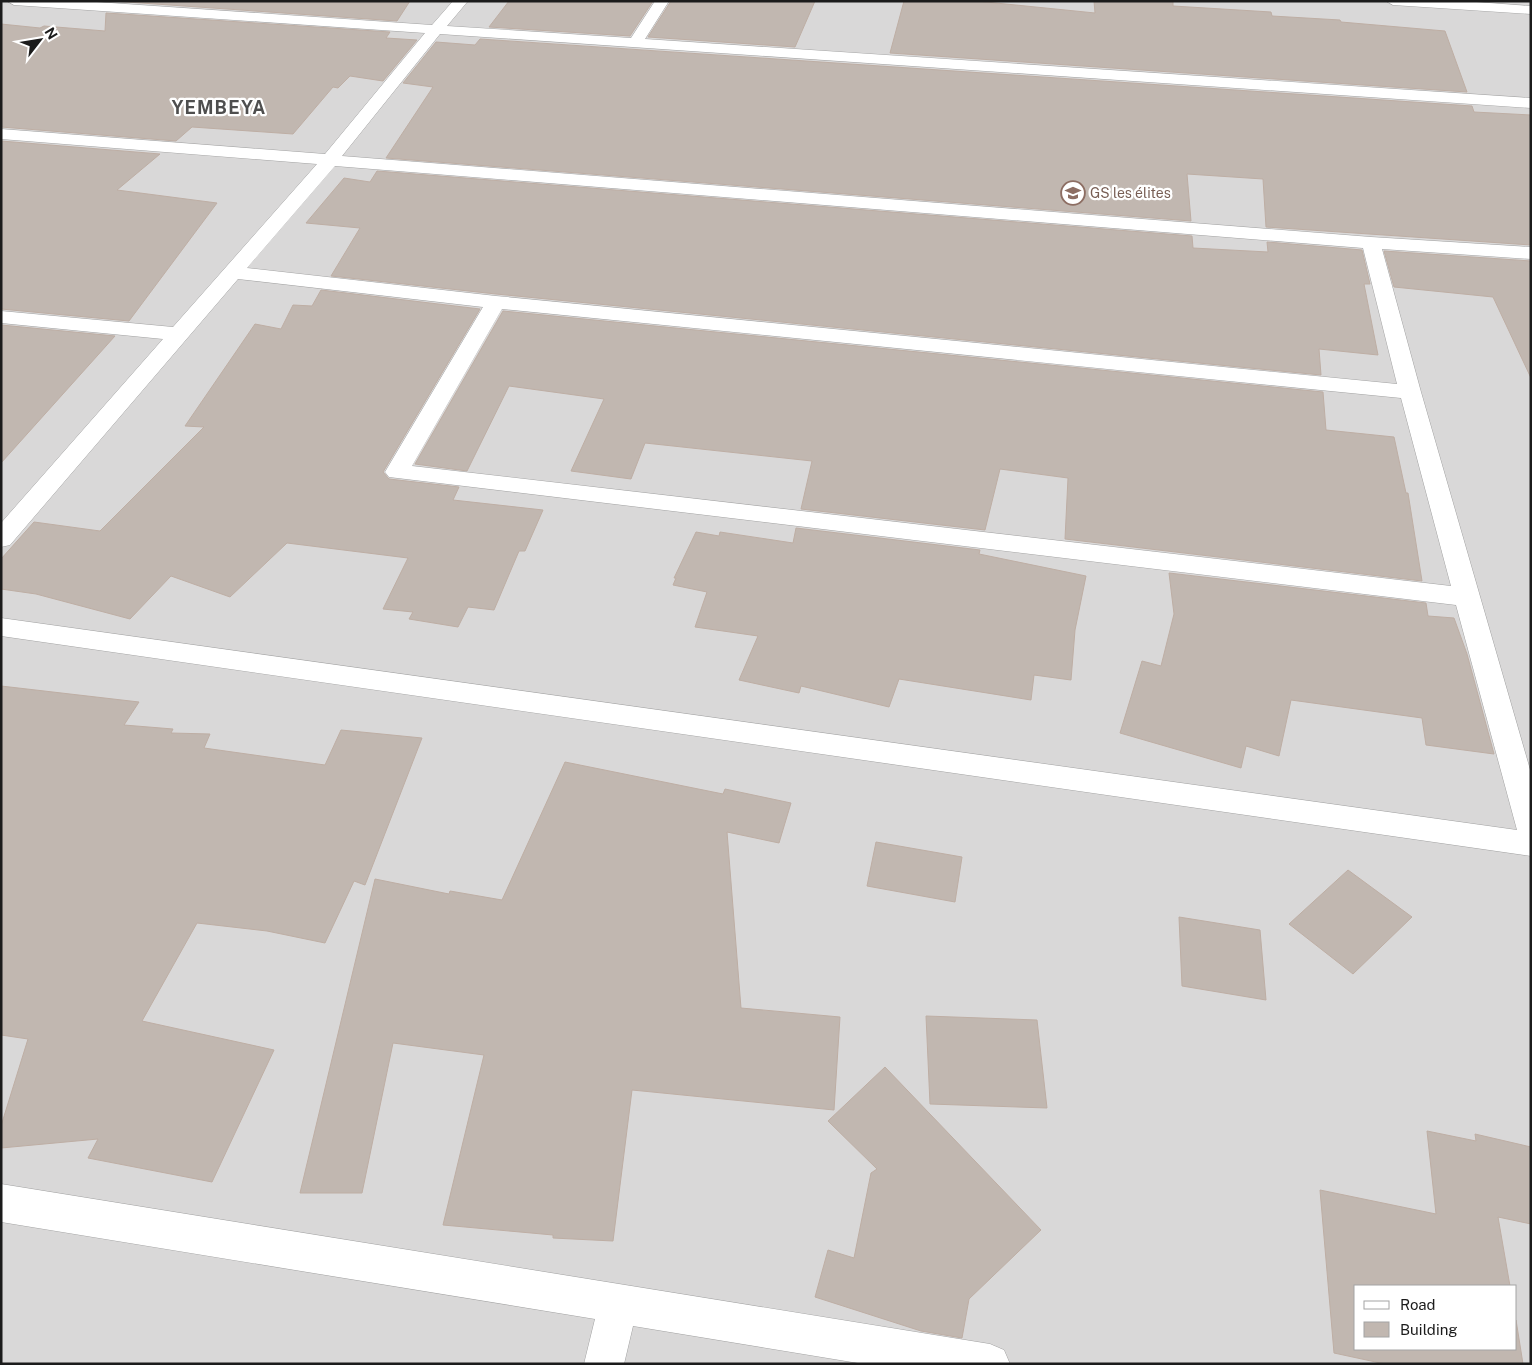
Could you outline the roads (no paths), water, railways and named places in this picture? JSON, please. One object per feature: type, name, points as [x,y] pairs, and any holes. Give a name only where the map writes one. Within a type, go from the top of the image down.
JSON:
[{"type":"street","points":[[14,1],[1531,103]]},
{"type":"street","points":[[1,539],[330,160],[435,30],[461,1]]},
{"type":"street","points":[[635,43],[662,1]]},
{"type":"street","points":[[1393,1],[1531,10]]},
{"type":"street","points":[[1,134],[1371,243],[1531,253]]},
{"type":"street","points":[[1371,243],[1410,392],[1531,827]]},
{"type":"street","points":[[232,272],[496,302],[1410,392]]},
{"type":"street","points":[[496,302],[397,472],[1467,597]]},
{"type":"street","points":[[1,317],[179,334]]},
{"type":"street","points":[[1,627],[1531,844]]},
{"type":"street","points":[[1,1204],[990,1364]]},
{"type":"street","points":[[604,1364],[618,1305]]},
{"type":"place","name":"GS les élites","points":[[1073,193]]},
{"type":"district","name":"YEMBEYA","points":[[219,107]]}]
